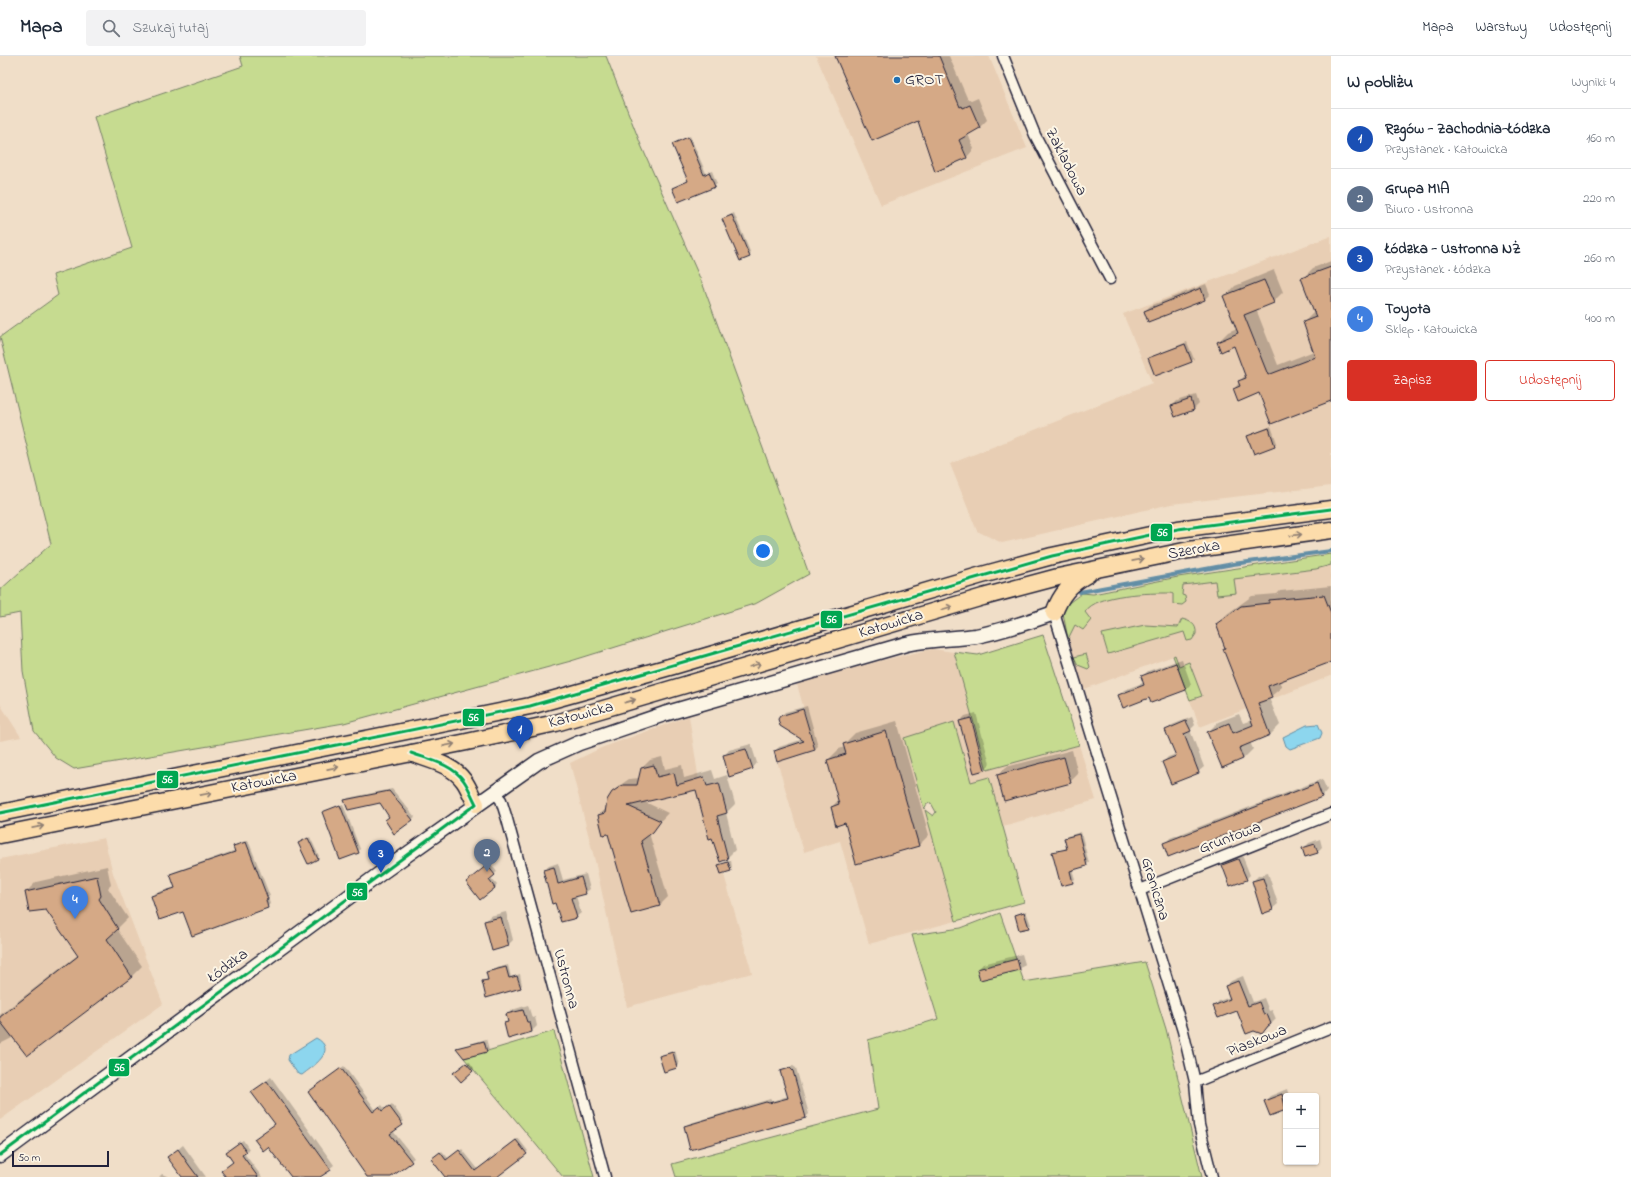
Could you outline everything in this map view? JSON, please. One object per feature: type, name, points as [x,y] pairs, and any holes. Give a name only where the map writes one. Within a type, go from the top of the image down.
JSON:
[{"type":"main road","name":"Szeroka","points":[[1052,556],[1178,529],[1331,508]]},
{"type":"main road","name":"Szeroka","points":[[1058,577],[1196,549],[1331,530]]},
{"type":"main road","name":"Katowicka","points":[[0,813],[530,706],[1052,556]]},
{"type":"main road","points":[[1054,613],[1059,599],[1066,588],[1100,568]]},
{"type":"main road","name":"Katowicka","points":[[0,835],[556,723],[982,597],[1058,577]]},
{"type":"main road","points":[[411,753],[443,764],[454,771],[464,781],[476,804]]},
{"type":"street","name":"Zakładowa","points":[[1003,56],[1035,135],[1110,279]]},
{"type":"street","name":"Łódzka","points":[[0,1155],[476,804],[538,761],[559,750],[664,714],[906,644],[1000,631],[1054,613]]},
{"type":"street","name":"Graniczna","points":[[1054,613],[1184,1031],[1195,1082],[1199,1125],[1212,1177]]},
{"type":"street","name":"Ustronna","points":[[494,792],[501,800],[507,819],[605,1177]]},
{"type":"street","name":"Gruntowa","points":[[1140,890],[1331,814]]},
{"type":"street","name":"Piaskowa","points":[[1195,1082],[1331,1027]]},
{"type":"shaded area","points":[[816,56],[989,56],[1027,148],[881,205]]},
{"type":"shaded area","points":[[1331,236],[1331,486],[1171,504],[1002,543],[977,531],[950,464],[1152,383],[1123,314]]},
{"type":"shaded area","points":[[1331,564],[1331,676],[1200,727],[1173,656],[1082,690],[1060,622],[1090,602],[1164,583]]},
{"type":"shaded area","points":[[932,649],[954,652],[987,769],[1079,745],[1096,800],[1003,826],[989,777],[921,797],[956,921],[869,944],[840,841],[804,852],[777,761],[815,750],[797,684],[883,660]]},
{"type":"shaded area","points":[[0,704],[21,737],[0,741]]},
{"type":"shaded area","points":[[689,716],[701,794],[752,973],[627,1007],[595,861],[570,763],[601,748]]},
{"type":"shaded area","points":[[104,838],[113,873],[163,1004],[0,1120],[0,859]]},
{"type":"green space","points":[[240,56],[606,56],[641,145],[703,285],[809,574],[757,603],[571,661],[344,723],[74,769],[56,758],[34,731],[23,671],[20,613],[0,617],[0,590],[51,544],[0,337],[58,295],[53,275],[132,248],[94,117],[243,66]]},
{"type":"green space","points":[[1331,554],[1331,565],[1316,569],[1234,579],[1236,593],[1217,595],[1215,581],[1183,585],[1182,595],[1185,596],[1186,602],[1182,605],[1173,604],[1173,594],[1171,593],[1125,595],[1101,601],[1091,606],[1085,612],[1091,620],[1083,630],[1075,625],[1068,639],[1062,608],[1082,593],[1093,594],[1178,577]]},
{"type":"green space","points":[[1182,619],[1194,625],[1196,634],[1192,640],[1187,641],[1184,632],[1108,654],[1102,634],[1145,625],[1178,627]]},
{"type":"green space","points":[[1043,635],[1079,745],[987,770],[954,652],[978,655]]},
{"type":"green space","points":[[1086,654],[1090,667],[1088,669],[1078,665],[1074,657]]},
{"type":"green space","points":[[1175,655],[1179,666],[1189,662],[1202,696],[1190,700],[1173,656]]},
{"type":"green space","points":[[954,722],[971,782],[989,777],[1024,902],[956,921],[925,810],[933,816],[936,812],[931,803],[927,804],[924,809],[904,738]]},
{"type":"green space","points":[[1000,913],[1024,982],[1145,962],[1166,1029],[1202,1177],[676,1177],[672,1164],[878,1109],[868,1040],[938,1019],[912,935],[961,928]]},
{"type":"green space","points":[[554,1031],[594,1177],[563,1177],[464,1058]]},
{"type":"water","points":[[1318,724],[1322,733],[1320,738],[1290,749],[1286,746],[1283,737],[1307,725]]},
{"type":"water","points":[[316,1038],[325,1048],[324,1053],[312,1068],[302,1075],[298,1074],[288,1060],[289,1055]]},
{"type":"building","name":"GROT","points":[[835,56],[939,56],[960,107],[962,106],[963,108],[970,105],[980,128],[959,140],[967,158],[935,172],[918,121],[872,141]]},
{"type":"building","points":[[688,137],[704,175],[709,172],[715,187],[678,202],[672,188],[688,181],[672,144]]},
{"type":"building","points":[[732,215],[750,257],[740,261],[722,219]]},
{"type":"building","points":[[1331,267],[1331,401],[1271,424],[1259,393],[1238,402],[1233,389],[1240,386],[1238,381],[1246,378],[1234,346],[1221,352],[1217,342],[1238,333],[1223,296],[1264,280],[1274,303],[1244,315],[1268,375],[1315,357],[1303,322],[1316,317],[1301,278]]},
{"type":"building","points":[[1201,288],[1205,300],[1148,322],[1144,311]]},
{"type":"building","points":[[1185,344],[1192,362],[1155,376],[1148,358]]},
{"type":"building","points":[[1191,399],[1194,410],[1175,417],[1171,406]]},
{"type":"building","points":[[1269,428],[1275,446],[1254,454],[1247,436]]},
{"type":"building","points":[[1324,595],[1331,613],[1331,662],[1268,686],[1272,698],[1258,703],[1270,735],[1239,748],[1243,759],[1222,768],[1207,732],[1229,723],[1233,733],[1253,725],[1223,649],[1225,648],[1216,624],[1241,606],[1269,603],[1269,600]]},
{"type":"building","points":[[1176,663],[1186,690],[1151,703],[1149,698],[1123,708],[1118,695],[1144,685],[1141,676]]},
{"type":"building","points":[[803,709],[815,750],[777,762],[774,751],[804,741],[780,726],[778,719],[780,716]]},
{"type":"building","points":[[971,718],[985,770],[974,773],[959,721]]},
{"type":"building","points":[[1186,721],[1191,731],[1184,734],[1199,773],[1171,784],[1162,762],[1176,756],[1165,730]]},
{"type":"building","points":[[886,731],[919,846],[856,864],[845,823],[836,826],[831,807],[839,804],[827,760],[846,754],[843,744]]},
{"type":"building","points":[[746,749],[753,769],[729,777],[723,755]]},
{"type":"building","points":[[1064,757],[1071,783],[1004,801],[997,775]]},
{"type":"building","points":[[654,765],[657,777],[674,773],[677,785],[704,777],[707,786],[719,783],[727,813],[717,816],[728,859],[720,862],[712,838],[709,839],[696,790],[628,806],[661,821],[653,832],[641,841],[660,906],[631,914],[608,834],[603,835],[598,815],[605,813],[607,800],[612,792],[623,785],[637,785],[641,768]]},
{"type":"building","points":[[1317,783],[1322,797],[1168,857],[1163,843]]},
{"type":"building","points":[[389,791],[413,820],[394,834],[385,820],[389,817],[380,803],[348,810],[344,800]]},
{"type":"building","points":[[340,805],[359,853],[340,860],[322,812]]},
{"type":"building","points":[[1079,834],[1087,866],[1070,871],[1073,883],[1061,886],[1052,852],[1067,849],[1064,838]]},
{"type":"building","points":[[308,838],[318,859],[308,864],[298,843]]},
{"type":"building","points":[[246,842],[268,899],[266,900],[268,908],[192,936],[183,912],[159,920],[151,896],[175,888],[170,874],[235,852],[233,846]]},
{"type":"building","points":[[1315,844],[1318,853],[1305,857],[1302,848]]},
{"type":"building","points":[[1238,859],[1247,880],[1230,886],[1222,865]]},
{"type":"building","points":[[728,862],[731,871],[721,874],[718,865]]},
{"type":"building","points":[[487,865],[495,875],[489,880],[495,888],[480,900],[466,882]]},
{"type":"building","points":[[554,867],[558,884],[581,877],[586,894],[571,898],[577,918],[561,922],[555,903],[552,904],[543,870]]},
{"type":"building","points":[[97,876],[101,896],[99,899],[118,929],[107,939],[132,977],[27,1056],[0,1021],[0,1017],[78,956],[46,910],[29,912],[25,892]]},
{"type":"building","points":[[1263,878],[1273,910],[1262,914],[1252,881]]},
{"type":"building","points":[[1024,912],[1029,928],[1019,930],[1015,915]]},
{"type":"building","points":[[501,917],[509,946],[492,951],[484,921]]},
{"type":"building","points":[[1017,959],[1020,970],[980,980],[977,969]]},
{"type":"building","points":[[506,967],[509,978],[517,976],[521,988],[486,998],[482,981],[488,980],[486,972]]},
{"type":"building","points":[[1238,981],[1248,1006],[1259,1002],[1264,1015],[1267,1014],[1271,1024],[1262,1034],[1254,1031],[1246,1034],[1237,1011],[1218,1018],[1213,1006],[1230,999],[1225,986]]},
{"type":"building","points":[[523,1010],[527,1022],[530,1022],[532,1032],[508,1039],[504,1023],[508,1022],[506,1014]]},
{"type":"building","points":[[484,1041],[487,1052],[464,1058],[456,1048]]},
{"type":"building","points":[[673,1052],[677,1068],[664,1072],[659,1056]]},
{"type":"building","points":[[466,1063],[473,1071],[461,1082],[453,1073]]},
{"type":"building","points":[[341,1068],[373,1112],[379,1107],[382,1111],[389,1106],[403,1125],[390,1134],[412,1162],[391,1177],[367,1177],[308,1092]]},
{"type":"building","points":[[790,1068],[793,1071],[806,1118],[690,1150],[684,1126],[766,1102],[769,1103],[788,1098],[780,1071]]},
{"type":"building","points":[[267,1081],[331,1170],[320,1177],[291,1177],[268,1147],[263,1151],[254,1139],[275,1124],[251,1092]]},
{"type":"building","points":[[1282,1094],[1283,1111],[1270,1116],[1264,1101]]},
{"type":"building","points":[[516,1140],[527,1154],[497,1177],[445,1177],[431,1159],[440,1152],[446,1160],[459,1150],[475,1171]]},
{"type":"building","points":[[240,1142],[247,1152],[242,1155],[258,1177],[226,1177],[221,1171],[233,1162],[226,1152]]},
{"type":"building","points":[[178,1149],[198,1177],[182,1177],[167,1157]]},
{"type":"waterway","points":[[1080,592],[1233,564],[1331,551]]},
{"type":"transit line","name":"56","points":[[0,813],[530,706],[1052,556],[1178,529],[1331,509]]},
{"type":"transit line","name":"56","points":[[411,753],[440,763],[453,770],[464,781],[476,804]]},
{"type":"transit line","name":"56","points":[[0,1155],[476,804]]},
{"type":"place","name":"GROT","points":[[897,80]]},
{"type":"place","name":"Rzgów - Zachodnia-Łódzka","points":[[520,749]]},
{"type":"place","name":"Grupa MIA","points":[[487,872]]},
{"type":"place","name":"Łódzka - Ustronna NŻ","points":[[381,873]]},
{"type":"place","name":"Toyota","points":[[75,919]]}]
